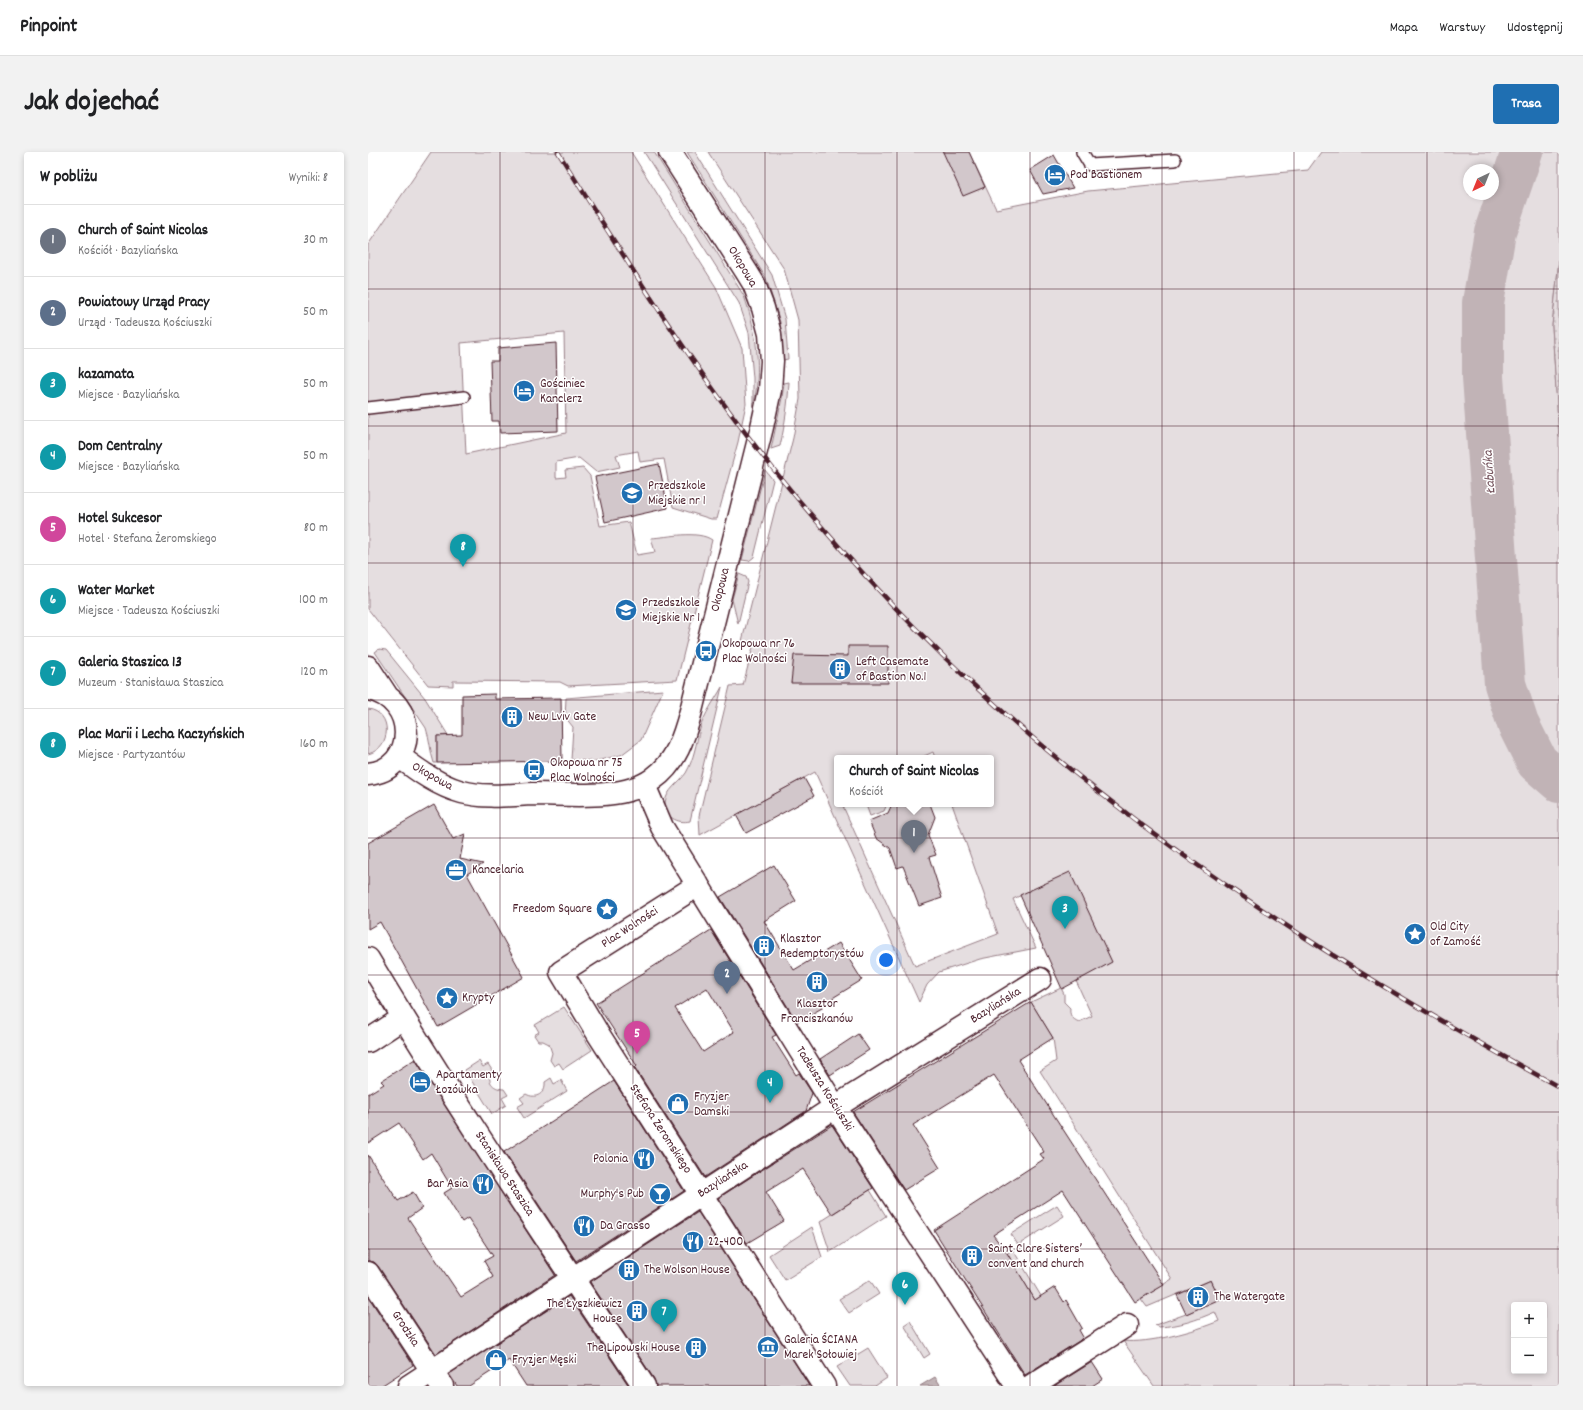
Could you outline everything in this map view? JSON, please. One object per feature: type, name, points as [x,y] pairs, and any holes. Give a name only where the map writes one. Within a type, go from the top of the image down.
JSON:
[{"type":"street","name":"Okopowa","points":[[399,756],[437,782],[469,794],[587,794],[623,791],[644,785],[668,766],[681,741],[691,712],[764,420],[770,390],[772,361],[767,321],[754,284],[670,152]]},
{"type":"street","points":[[368,667],[378,693],[399,708],[406,724],[404,746],[399,756],[391,765],[381,771],[368,774]]},
{"type":"street","name":"Tadeusza Kościuszki","points":[[644,785],[662,827],[835,1107],[1017,1386]]},
{"type":"street","name":"Plac Wolności","points":[[561,972],[698,885]]},
{"type":"street","name":"Stanisława Staszica","points":[[368,959],[403,1018],[644,1386]]},
{"type":"street","name":"Stefana Żeromskiego","points":[[561,972],[597,1032],[824,1386]]},
{"type":"street","name":"Bazyliańska","points":[[410,1386],[437,1378],[573,1278],[835,1107],[1040,979]]},
{"type":"street","points":[[368,1041],[403,1018]]},
{"type":"street","name":"Grodzka","points":[[368,1273],[437,1378]]},
{"type":"street","points":[[1031,1386],[1127,1325]]},
{"type":"lane","points":[[1082,152],[1090,165],[1175,160]]},
{"type":"lane","points":[[368,408],[464,397]]},
{"type":"shaded area","points":[[431,152],[631,152],[716,287],[742,348],[746,404],[738,442],[717,519],[711,519],[673,507],[664,459],[640,462],[638,451],[616,455],[620,467],[596,472],[579,458],[556,462],[556,478],[566,477],[565,470],[583,468],[590,476],[600,526],[629,522],[637,555],[655,552],[651,538],[699,535],[712,540],[677,680],[568,686],[560,682],[453,681],[453,686],[428,685],[368,609],[368,245]],"holes":[[[564,333],[566,433],[466,454],[461,343]]]},
{"type":"shaded area","points":[[644,152],[654,152],[744,296],[752,323],[757,351],[758,365],[756,393],[753,407],[753,378],[749,333],[739,303]]},
{"type":"shaded area","points":[[687,152],[695,152],[772,275],[785,319],[788,359],[783,360],[780,322],[766,278]]},
{"type":"shaded area","points":[[708,152],[969,152],[996,209],[1088,191],[1308,170],[1321,152],[1559,152],[1559,260],[1552,326],[1559,437],[1559,1386],[1154,1386],[1123,1341],[1146,1341],[1158,1339],[1198,1329],[1219,1321],[1215,1312],[1181,1324],[1159,1327],[1155,1325],[1186,1314],[1219,1298],[1211,1280],[1147,1307],[1141,1299],[1172,1279],[1040,1071],[1056,1061],[1053,1038],[1031,1002],[1061,988],[1064,994],[1064,1002],[1070,1008],[1070,1013],[1074,1020],[1079,1022],[1092,1016],[1076,981],[1070,873],[1013,899],[1036,948],[980,959],[939,972],[927,985],[919,1002],[815,772],[700,835],[699,816],[730,686],[743,685],[754,643],[742,641],[793,438],[800,399],[798,320],[784,269]],"holes":[[[933,752],[934,755],[994,755],[994,807],[953,807],[998,934],[915,966],[843,807],[834,807],[834,755],[926,755]]]},
{"type":"shaded area","points":[[1559,260],[1559,437],[1552,326]]},
{"type":"shaded area","points":[[789,382],[786,414],[780,446],[771,449],[784,383]]},
{"type":"shaded area","points":[[765,470],[773,480],[754,557],[749,561],[742,560]]},
{"type":"shaded area","points":[[739,574],[746,577],[748,582],[738,624],[732,599]]},
{"type":"shaded area","points":[[379,649],[386,650],[425,698],[448,735],[437,736],[437,763],[434,763],[426,728],[375,652]]},
{"type":"shaded area","points":[[722,687],[690,821],[685,822],[677,820],[669,816],[665,808],[666,798],[670,790],[683,777],[689,768],[702,723]]},
{"type":"shaded area","points":[[663,690],[641,740],[621,755],[596,761],[571,760],[573,727],[565,717],[566,698]]},
{"type":"shaded area","points":[[368,709],[382,716],[386,730],[382,745],[368,754]]},
{"type":"shaded area","points":[[867,807],[886,807],[884,811],[870,816]]},
{"type":"shaded area","points":[[564,1007],[592,1050],[563,1069],[559,1063],[554,1066],[550,1060],[552,1053],[549,1044],[543,1041],[538,1041],[534,1035],[539,1032],[535,1025]]},
{"type":"shaded area","points":[[479,1061],[483,1067],[488,1064],[492,1070],[490,1080],[493,1086],[504,1089],[508,1095],[502,1098],[506,1105],[492,1114],[465,1070]]},
{"type":"shaded area","points":[[551,1078],[554,1084],[561,1080],[567,1091],[524,1118],[517,1107],[524,1103],[520,1098],[526,1094],[530,1096],[537,1096],[544,1089],[545,1082]]},
{"type":"shaded area","points":[[870,1190],[886,1216],[830,1252],[820,1222]]},
{"type":"shaded area","points":[[1057,1205],[1064,1216],[1018,1245],[1011,1234]]},
{"type":"shaded area","points":[[812,1227],[822,1257],[785,1280],[769,1255]]},
{"type":"shaded area","points":[[1013,1250],[1041,1296],[1035,1300],[1007,1253]]},
{"type":"shaded area","points":[[870,1280],[879,1294],[849,1313],[839,1299]]},
{"type":"shaded area","points":[[910,1321],[930,1354],[924,1358],[904,1325]]},
{"type":"shaded area","points":[[868,1348],[887,1378],[875,1386],[850,1386],[837,1367]]},
{"type":"shaded area","points":[[935,1377],[941,1386],[920,1386]]},
{"type":"building","points":[[943,152],[969,152],[985,187],[963,196]]},
{"type":"building","points":[[1054,155],[1073,188],[1043,194],[1030,170]]},
{"type":"building","name":"Gościniec Kanclerz","points":[[556,343],[558,431],[500,433],[499,421],[492,421],[490,361],[498,361],[498,348]]},
{"type":"building","name":"Przedszkole Miejskie nr 1","points":[[659,464],[668,508],[605,522],[595,477]]},
{"type":"building","name":"Left Casemate of Bastion No.1","points":[[848,646],[888,646],[888,683],[791,683],[794,655],[848,656]]},
{"type":"building","name":"New Lviv Gate","points":[[495,694],[495,699],[561,698],[562,761],[437,763],[437,736],[462,735],[462,695]]},
{"type":"building","points":[[804,778],[814,796],[746,833],[736,815]]},
{"type":"building","points":[[434,805],[453,839],[465,834],[460,859],[483,864],[467,874],[524,977],[438,1027],[380,922],[368,929],[368,843]]},
{"type":"building","points":[[891,807],[931,807],[935,817],[928,835],[936,855],[929,857],[942,898],[919,906],[903,866],[897,868],[890,848],[876,838],[869,821],[888,813]]},
{"type":"building","points":[[774,865],[796,901],[764,921],[794,970],[839,943],[862,980],[821,1005],[822,1008],[797,1022],[720,897]]},
{"type":"building","points":[[1070,872],[1112,962],[1062,989],[1020,895]]},
{"type":"building","points":[[711,930],[776,1035],[772,1037],[796,1075],[799,1073],[812,1093],[806,1111],[705,1177],[635,1068],[637,1066],[596,1003]],"holes":[[[707,988],[734,1032],[703,1052],[675,1008]]]},
{"type":"building","points":[[1031,1002],[1053,1038],[1018,1060],[1164,1285],[1135,1302],[1063,1190],[993,1235],[1007,1253],[1035,1300],[1055,1287],[1064,1302],[1066,1300],[1082,1328],[1079,1330],[1083,1337],[1079,1341],[1025,1375],[934,1230],[1044,1159],[1040,1154],[1044,1152],[994,1075],[913,1125],[940,1168],[904,1190],[853,1112]]},
{"type":"building","points":[[858,1034],[869,1050],[830,1075],[820,1059]]},
{"type":"building","points":[[415,1059],[555,1275],[436,1354],[378,1266],[374,1262],[368,1261],[368,1155],[398,1201],[413,1192],[422,1208],[408,1218],[461,1297],[493,1277],[484,1261],[493,1256],[468,1218],[462,1222],[444,1193],[452,1188],[431,1153],[423,1159],[399,1123],[368,1143],[368,1094],[384,1084],[381,1081]]},
{"type":"building","points":[[614,1081],[684,1191],[576,1261],[504,1152]]},
{"type":"building","points":[[832,1125],[873,1188],[832,1214],[803,1169],[766,1192],[784,1221],[747,1243],[718,1198]]},
{"type":"building","points":[[698,1212],[809,1386],[656,1386],[654,1379],[590,1282]]},
{"type":"building","name":"The Watergate","points":[[1211,1280],[1220,1299],[1186,1314],[1177,1295]]},
{"type":"building","points":[[368,1296],[413,1365],[381,1386],[368,1386]]},
{"type":"building","points":[[569,1296],[629,1386],[526,1386],[509,1360],[469,1386],[457,1386],[449,1374]]},
{"type":"building","points":[[1092,1362],[1103,1379],[1092,1386],[1054,1386]]},
{"type":"waterway","name":"Łabuńka","points":[[1522,152],[1495,232],[1483,303],[1483,377],[1505,684],[1518,724],[1537,762],[1559,781]]},
{"type":"railway","points":[[558,152],[679,340],[711,386],[778,475],[814,518],[879,590],[913,626],[983,694],[1020,727],[1095,789],[1150,831],[1263,910],[1380,984],[1499,1054],[1559,1087]]},
{"type":"place","name":"Pod Bastionem","points":[[1055,175]]},
{"type":"place","name":"Gościniec Kanclerz","points":[[524,391]]},
{"type":"place","name":"Przedszkole Miejskie nr 1","points":[[632,493]]},
{"type":"place","name":"Plac Marii i Lecha Kaczyńskich","points":[[463,567]]},
{"type":"place","name":"Przedszkole Miejskie Nr 1","points":[[626,610]]},
{"type":"place","name":"Okopowa nr 76 Plac Wolności","points":[[706,651]]},
{"type":"place","name":"Left Casemate of Bastion No.1","points":[[840,669]]},
{"type":"place","name":"New Lviv Gate","points":[[512,717]]},
{"type":"place","name":"Okopowa nr 75 Plac Wolności","points":[[534,770]]},
{"type":"place","name":"Church of Saint Nicolas","points":[[914,853]]},
{"type":"place","name":"Kancelaria","points":[[456,870]]},
{"type":"place","name":"Freedom Square","points":[[607,909]]},
{"type":"place","name":"kazamata","points":[[1065,929]]},
{"type":"place","name":"Old City of Zamość","points":[[1415,934]]},
{"type":"place","name":"Klasztor Redemptorystów","points":[[764,946]]},
{"type":"place","name":"Klasztor Franciszkanów","points":[[817,982]]},
{"type":"place","name":"Powiatowy Urząd Pracy","points":[[727,994]]},
{"type":"place","name":"Krypty","points":[[447,998]]},
{"type":"place","name":"Hotel Sukcesor","points":[[637,1054]]},
{"type":"place","name":"Apartamenty Łozówka","points":[[420,1082]]},
{"type":"place","name":"Dom Centralny","points":[[770,1103]]},
{"type":"place","name":"Fryzjer Damski","points":[[678,1104]]},
{"type":"place","name":"Polonia","points":[[644,1159]]},
{"type":"place","name":"Bar Asia","points":[[483,1184]]},
{"type":"place","name":"Murphy's Pub","points":[[660,1194]]},
{"type":"place","name":"Da Grasso","points":[[584,1226]]},
{"type":"place","name":"22-400","points":[[693,1242]]},
{"type":"place","name":"Saint Clare Sisters’ convent and church","points":[[972,1256]]},
{"type":"place","name":"The Wolson House","points":[[629,1270]]},
{"type":"place","name":"The Watergate","points":[[1198,1297]]},
{"type":"place","name":"Water Market","points":[[905,1305]]},
{"type":"place","name":"The Łyszkiewicz House","points":[[637,1311]]},
{"type":"place","name":"Galeria Staszica 13","points":[[664,1332]]},
{"type":"place","name":"Galeria ŚCIANA Marek Sołowiej","points":[[768,1347]]},
{"type":"place","name":"The Lipowski House","points":[[696,1348]]},
{"type":"place","name":"Fryzjer Męski","points":[[496,1360]]}]
